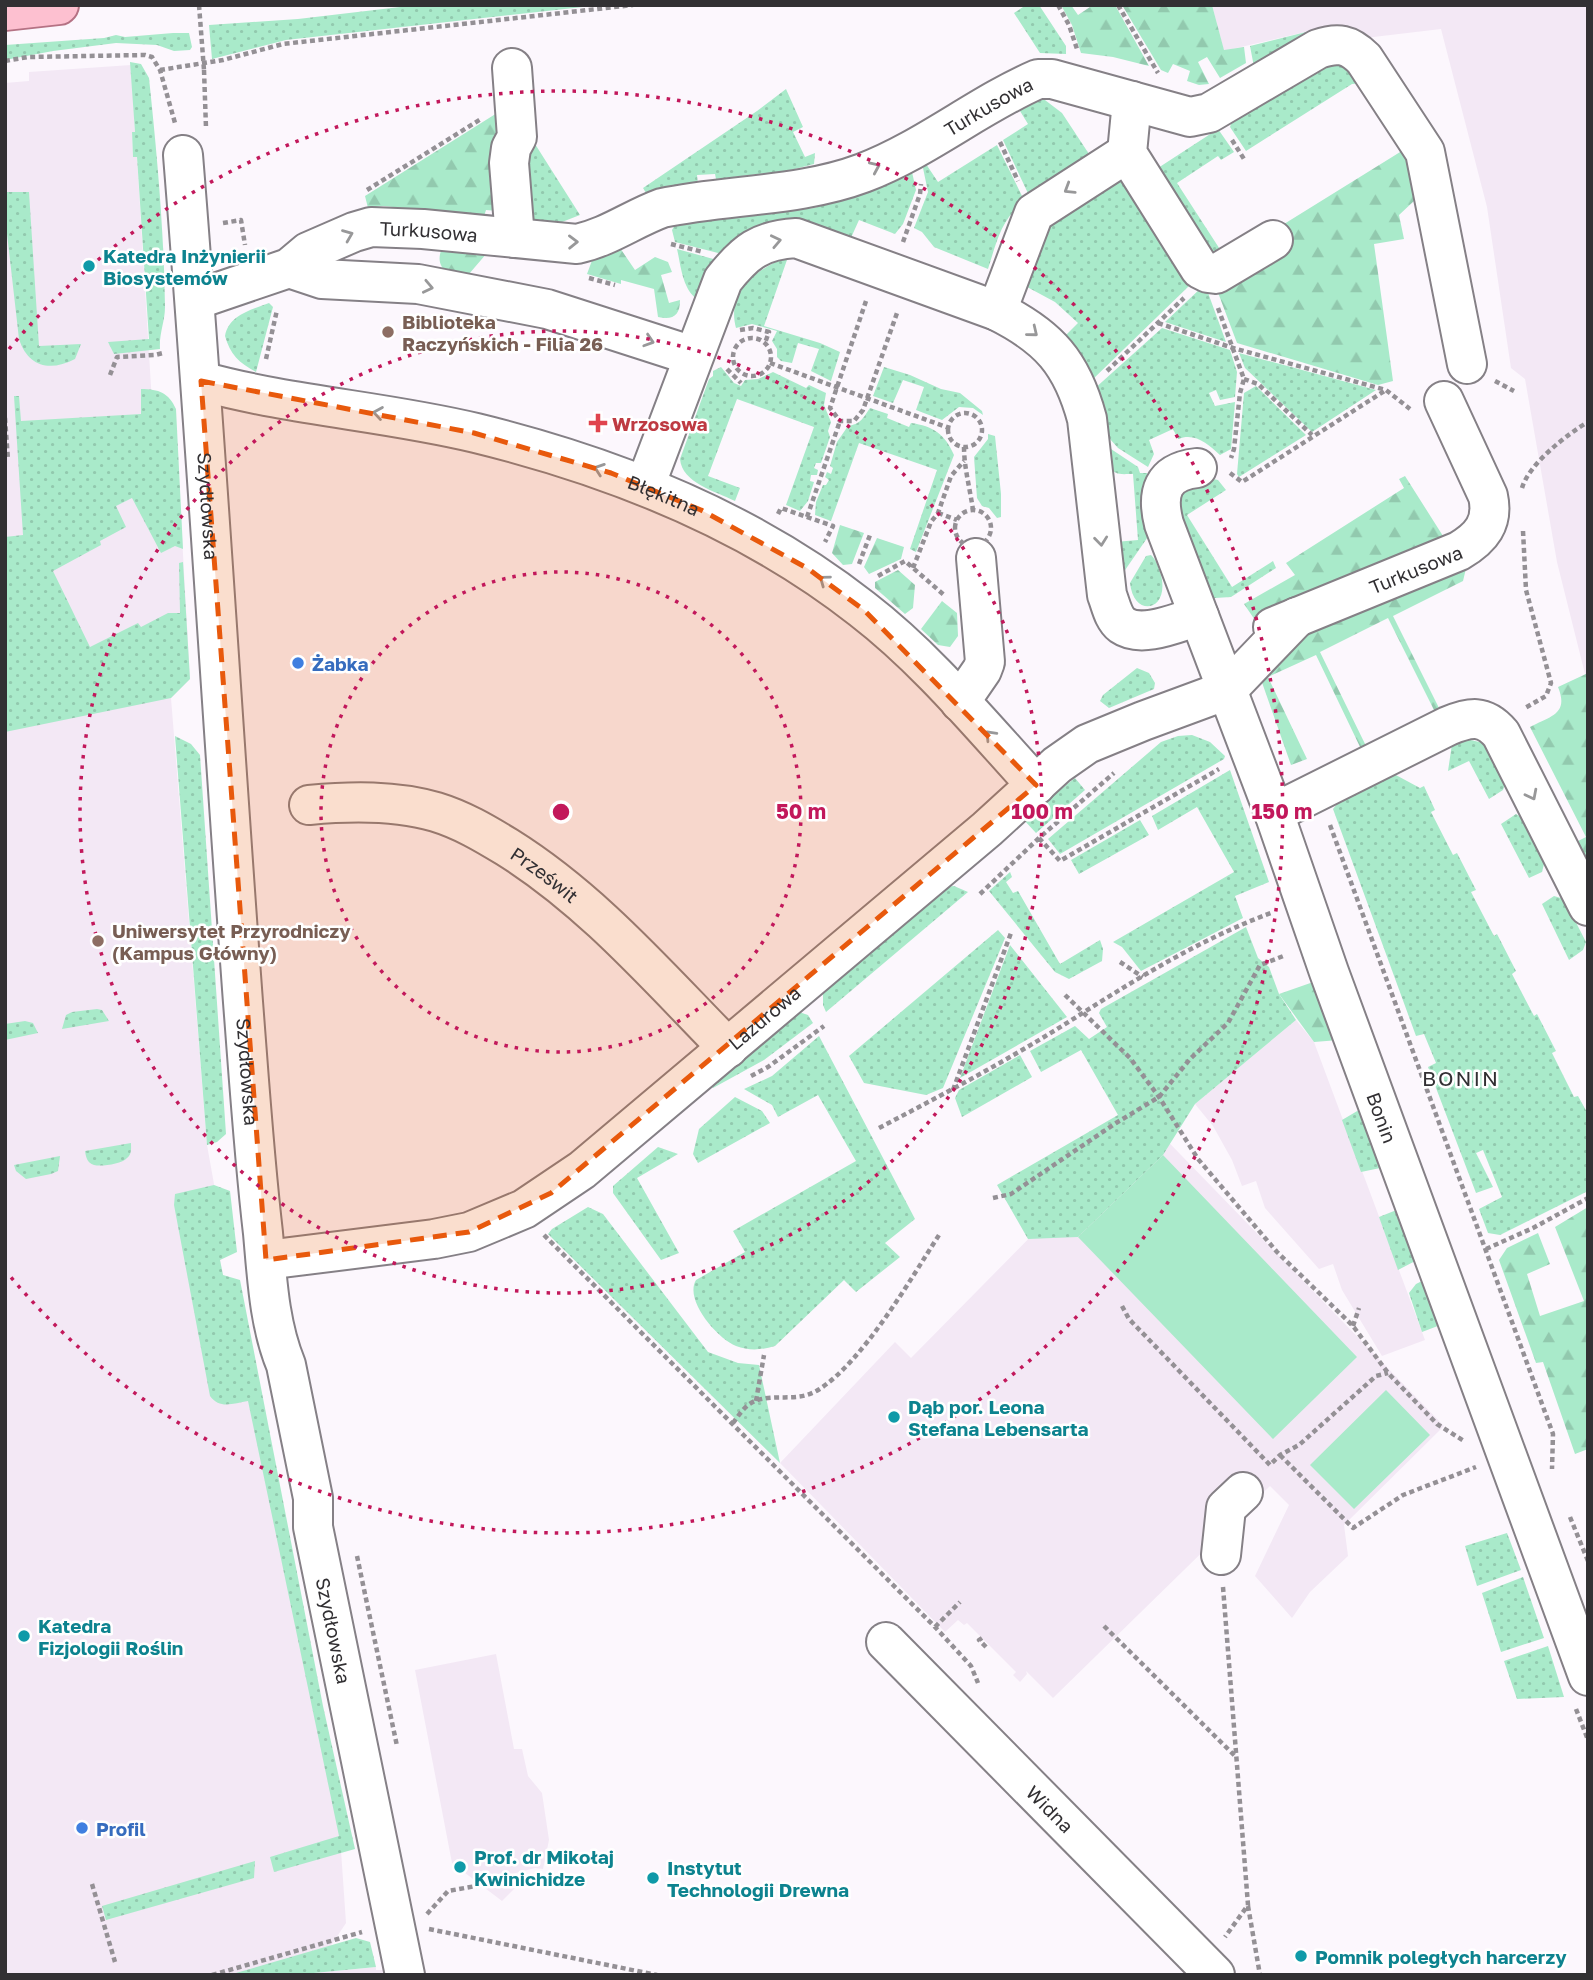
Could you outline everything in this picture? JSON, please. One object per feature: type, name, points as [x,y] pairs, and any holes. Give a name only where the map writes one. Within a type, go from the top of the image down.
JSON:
[{"type":"main road","points":[[5,11],[60,5]]},
{"type":"street","name":"Turkusowa","points":[[195,300],[289,268],[307,252],[371,227],[423,229],[578,244],[598,239],[662,208],[810,188],[862,173],[903,155],[1038,79],[1052,79],[1085,87],[1190,117],[1209,113],[1318,48],[1344,44],[1353,48],[1364,59],[1425,152],[1467,364]]},
{"type":"street","points":[[512,68],[517,137],[509,163],[515,238]]},
{"type":"street","points":[[1132,102],[1126,153],[1205,274],[1216,274],[1273,240]]},
{"type":"street","name":"Szydłowska","points":[[195,145],[195,300],[253,1141],[266,1260],[278,1345],[286,1365],[313,1498],[313,1527],[405,1975]]},
{"type":"street","points":[[997,311],[1034,213],[1126,153]]},
{"type":"street","points":[[645,486],[693,356],[712,266],[739,260],[757,246],[774,239],[796,238],[997,311],[1025,325],[1043,340],[1069,371],[1081,396]]},
{"type":"street","points":[[289,268],[322,279],[418,284],[547,309],[693,356]]},
{"type":"street","name":"Błękitna","points":[[201,381],[247,394],[390,415],[474,433],[557,455],[645,486],[701,510],[807,568],[864,610],[904,645],[1036,785]]},
{"type":"street","name":"Turkusowa","points":[[1081,396],[1089,433],[1107,595],[1114,614],[1121,624],[1134,631],[1153,629],[1205,633],[1297,617],[1458,551],[1481,535],[1488,522],[1488,496],[1444,401]]},
{"type":"street","name":"Bonin","points":[[1211,469],[1174,474],[1166,481],[1161,494],[1160,510],[1275,813],[1319,942],[1584,1654]]},
{"type":"street","points":[[960,702],[985,662],[976,558]]},
{"type":"street","points":[[1227,690],[1297,617]]},
{"type":"street","name":"Lazurowa","points":[[266,1260],[434,1239],[469,1232],[524,1209],[582,1170],[1057,765],[1087,744],[1227,690]]},
{"type":"street","points":[[1275,813],[1468,719],[1488,721],[1499,731],[1588,906]]},
{"type":"street","name":"Prześwit","points":[[309,805],[342,802],[411,806],[457,819],[480,830],[541,868],[579,898],[728,1048]]},
{"type":"street","points":[[1222,1566],[1226,1508],[1243,1492]]},
{"type":"street","name":"Widna","points":[[886,1642],[1210,1970]]},
{"type":"path","points":[[195,145],[204,70],[199,5]]},
{"type":"path","points":[[160,70],[223,60],[283,44],[632,5]]},
{"type":"path","points":[[1118,5],[1158,73]]},
{"type":"path","points":[[5,61],[28,57],[152,57],[195,145]]},
{"type":"path","points":[[364,192],[482,118]]},
{"type":"path","points":[[1000,142],[1034,213]]},
{"type":"path","points":[[840,421],[854,421],[863,410],[893,273],[921,185]]},
{"type":"path","points":[[668,243],[712,266]]},
{"type":"path","points":[[840,421],[830,408],[835,387],[893,273]]},
{"type":"path","points":[[1081,396],[1205,274],[1244,379],[1234,449],[1211,469],[1242,482],[1386,390]]},
{"type":"path","points":[[264,368],[278,307]]},
{"type":"path","points":[[1158,323],[1233,348],[1386,390],[1405,407]]},
{"type":"path","points":[[747,329],[769,332],[765,343]]},
{"type":"path","points":[[756,338],[765,343],[770,350],[770,363],[763,372],[752,376],[740,373],[733,362],[733,349],[743,339],[756,338]]},
{"type":"path","points":[[110,375],[117,357],[155,355],[169,350]]},
{"type":"path","points":[[770,363],[948,428]]},
{"type":"path","points":[[731,374],[741,383]]},
{"type":"path","points":[[1244,379],[1258,384],[1312,435]]},
{"type":"path","points":[[960,414],[976,417],[981,426],[981,437],[973,445],[964,447],[953,442],[948,428],[951,421],[960,414]]},
{"type":"path","points":[[5,418],[8,460]]},
{"type":"path","points":[[807,517],[840,421]]},
{"type":"path","points":[[1521,492],[1523,483],[1534,467],[1576,429],[1588,422]]},
{"type":"path","points":[[964,447],[973,510]]},
{"type":"path","points":[[913,568],[931,522],[938,513],[951,476],[964,461]]},
{"type":"path","points":[[785,510],[826,524]]},
{"type":"path","points":[[938,513],[957,520]]},
{"type":"path","points":[[1499,731],[1504,719],[1546,696],[1551,683],[1526,590],[1523,526]]},
{"type":"path","points":[[855,573],[870,535]]},
{"type":"path","points":[[870,580],[905,562],[952,603]]},
{"type":"path","points":[[980,894],[1039,838],[1124,765]]},
{"type":"path","points":[[1039,838],[1060,861],[1220,768]]},
{"type":"path","points":[[1328,817],[1553,1434],[1552,1469],[1556,1480]]},
{"type":"path","points":[[879,1128],[953,1090],[1229,929],[1275,912]]},
{"type":"path","points":[[953,1090],[1011,933]]},
{"type":"path","points":[[993,1198],[1011,1194],[1159,1097],[1190,1059],[1228,1023],[1260,965],[1319,942]]},
{"type":"path","points":[[1119,962],[1143,977]]},
{"type":"path","points":[[1065,995],[1130,1058],[1159,1097],[1198,1159],[1277,1252],[1353,1326],[1388,1373],[1437,1424],[1471,1446]]},
{"type":"path","points":[[1486,1249],[1533,1228],[1588,1198]]},
{"type":"path","points":[[524,1209],[537,1228],[971,1666]]},
{"type":"path","points":[[733,1423],[745,1408],[756,1401],[801,1398],[817,1390],[839,1373],[875,1331],[939,1235]]},
{"type":"path","points":[[1122,1306],[1129,1319],[1270,1465],[1280,1455],[1299,1445],[1376,1376],[1388,1373]]},
{"type":"path","points":[[1353,1326],[1359,1308]]},
{"type":"path","points":[[756,1401],[764,1355]]},
{"type":"path","points":[[1280,1455],[1353,1528],[1403,1495],[1485,1463]]},
{"type":"path","points":[[1570,1515],[1588,1561]]},
{"type":"path","points":[[354,1550],[360,1562],[397,1747]]},
{"type":"path","points":[[1222,1566],[1248,1905],[1260,1975]]},
{"type":"path","points":[[934,1627],[960,1602]]},
{"type":"path","points":[[1104,1626],[1237,1758]]},
{"type":"path","points":[[982,1638],[979,1640],[988,1649]]},
{"type":"path","points":[[455,1890],[498,1882]]},
{"type":"path","points":[[92,1884],[115,1962]]},
{"type":"path","points":[[421,1905],[424,1917]]},
{"type":"path","points":[[1210,1970],[1248,1905]]},
{"type":"path","points":[[426,1937],[425,1928],[657,1975]]},
{"type":"path","points":[[212,1975],[369,1930]]},
{"type":"highlighted area","points":[[201,381],[474,433],[611,473],[701,510],[807,568],[864,610],[1036,785],[551,1193],[469,1232],[266,1260]]},
{"type":"shaded area","points":[[1212,5],[1588,5],[1588,686],[1557,562],[1525,379],[1511,368],[1487,207],[1441,29],[1365,38],[1318,29],[1224,51]]},
{"type":"shaded area","name":"Uniwersytet Przyrodniczy (Kampus Główny)","points":[[131,65],[135,132],[132,132],[133,157],[137,157],[155,452],[177,447],[190,679],[171,698],[207,1145],[226,1251],[220,1260],[340,1836],[346,1923],[326,1953],[247,1975],[5,1975],[5,83],[29,81],[29,72]]},
{"type":"shaded area","points":[[1296,1020],[1314,1042],[1425,1340],[1382,1356],[1342,1290],[1333,1264],[1319,1269],[1265,1208],[1256,1181],[1242,1186],[1232,1160],[1213,1126],[1195,1104]]},
{"type":"shaded area","points":[[1148,1121],[1444,1426],[1344,1525],[1348,1556],[1310,1592],[1292,1618],[1255,1576],[1289,1505],[1270,1486],[1053,1698],[1026,1671],[1027,1674],[1020,1682],[1013,1675],[1016,1672],[967,1623],[964,1625],[958,1620],[945,1632],[780,1463],[895,1342],[911,1358],[1119,1147]]},
{"type":"shaded area","points":[[496,1654],[514,1749],[522,1749],[528,1776],[542,1793],[549,1840],[543,1869],[535,1868],[512,1874],[516,1887],[502,1901],[452,1863],[415,1670]]},
{"type":"shaded area","points":[[376,1967],[376,1970],[385,1970],[385,1975],[293,1975]]},
{"type":"green space","points":[[417,5],[601,5],[286,40],[212,59],[209,25],[298,19]]},
{"type":"green space","points":[[1026,5],[1039,5],[1066,46],[1066,54],[1040,53],[1014,13]]},
{"type":"green space","points":[[1061,5],[1071,5],[1078,15],[1093,5],[1115,5],[1149,66],[1081,53],[1072,25]]},
{"type":"green space","points":[[1122,5],[1212,5],[1224,50],[1244,47],[1246,63],[1220,78],[1207,57],[1198,62],[1209,84],[1199,85],[1187,81],[1190,71],[1173,64],[1168,73],[1161,70]]},
{"type":"green space","points":[[1318,29],[1319,31],[1254,67],[1250,46]]},
{"type":"green space","points":[[189,33],[192,47],[190,50],[174,51],[157,45],[116,43],[5,60],[5,45]]},
{"type":"green space","points":[[130,62],[141,64],[149,78],[162,221],[165,312],[160,349],[114,354],[108,342],[149,339],[137,157],[133,157],[132,132],[135,132]]},
{"type":"green space","points":[[1332,64],[1346,67],[1364,83],[1352,84],[1246,151],[1230,127],[1232,121],[1316,68]]},
{"type":"green space","points":[[786,89],[803,127],[793,132],[805,157],[815,153],[814,164],[787,171],[716,179],[715,174],[697,175],[698,184],[661,188],[646,193],[643,188]]},
{"type":"green space","points":[[1041,97],[1062,113],[1089,154],[1110,140],[1111,143],[1033,204],[1003,140],[1028,124],[1020,111],[1021,107]]},
{"type":"green space","points":[[505,108],[500,166],[489,168],[492,201],[503,199],[498,211],[486,210],[484,216],[383,206],[368,208],[365,196]]},
{"type":"green space","points":[[1218,129],[1234,152],[1221,160],[1218,156],[1177,183],[1223,254],[1215,262],[1158,168]]},
{"type":"green space","points":[[535,144],[580,215],[562,222],[531,219],[524,152]]},
{"type":"green space","points":[[997,145],[1025,202],[1005,223],[988,269],[934,247],[922,232],[914,228],[928,192],[923,168],[926,164],[938,182]]},
{"type":"green space","points":[[1405,149],[1419,191],[1414,201],[1399,215],[1404,239],[1374,244],[1393,381],[1378,385],[1237,343],[1214,282],[1276,229]]},
{"type":"green space","points":[[912,172],[916,190],[903,224],[895,234],[859,220],[850,240],[722,254],[675,242],[672,230],[676,223],[814,208],[864,193]]},
{"type":"green space","points":[[1107,176],[1133,179],[1190,285],[1090,382],[1061,340],[1078,323],[1055,302],[1016,281],[1035,229]]},
{"type":"green space","points":[[7,192],[29,192],[39,346],[81,344],[75,359],[66,363],[49,366],[34,361],[28,356],[19,339],[5,216]]},
{"type":"green space","points":[[442,248],[487,253],[463,281],[447,272],[441,265]]},
{"type":"green space","points":[[620,248],[635,270],[655,257],[668,262],[672,272],[661,275],[669,303],[680,300],[675,316],[658,317],[654,289],[621,280],[621,284],[587,274],[594,255]]},
{"type":"green space","points":[[677,249],[717,260],[698,300],[685,284]]},
{"type":"green space","points":[[788,257],[764,326],[840,352],[831,381],[811,371],[819,349],[798,343],[792,363],[781,361],[772,341],[777,331],[752,324],[736,328],[736,303],[747,283],[765,268]]},
{"type":"green space","points":[[1202,287],[1207,290],[1226,342],[1165,322]]},
{"type":"green space","points":[[269,303],[273,307],[256,372],[236,357],[225,336],[236,318]]},
{"type":"green space","points":[[1162,328],[1230,350],[1237,372],[1235,397],[1220,400],[1216,390],[1209,393],[1215,406],[1235,402],[1231,449],[1220,455],[1196,438],[1178,439],[1173,429],[1149,440],[1154,454],[1148,467],[1118,448],[1101,429],[1093,390]]},
{"type":"green space","points":[[1239,353],[1376,390],[1312,432],[1245,368]]},
{"type":"green space","points":[[721,367],[734,383],[741,386],[745,380],[758,379],[773,372],[806,388],[809,385],[826,393],[824,405],[831,422],[828,431],[830,437],[821,463],[816,463],[814,468],[818,470],[817,475],[811,475],[810,481],[814,482],[808,501],[800,511],[786,505],[814,427],[737,399],[708,476],[740,488],[735,501],[693,480],[682,467],[680,459],[709,379],[713,376],[713,371]]},
{"type":"green space","points":[[884,367],[941,389],[960,393],[982,411],[983,415],[973,408],[959,407],[942,420],[916,410],[924,387],[903,380],[893,403],[873,396]]},
{"type":"green space","points":[[1256,386],[1306,435],[1239,477],[1237,474],[1244,393]]},
{"type":"green space","points":[[141,389],[163,393],[176,409],[183,549],[175,546],[161,553],[132,498],[116,506],[126,527],[100,541],[101,545],[53,571],[90,647],[138,623],[141,627],[168,613],[180,613],[179,563],[183,562],[190,679],[171,698],[5,732],[5,537],[23,535],[14,396],[19,396],[21,421],[141,414]]},
{"type":"green space","points":[[870,408],[888,414],[887,418],[909,427],[911,423],[932,429],[942,436],[954,455],[916,552],[910,549],[937,470],[859,443],[831,521],[815,515],[816,502],[823,485],[829,480],[825,477],[827,472],[831,474],[833,468],[830,466],[837,442],[848,426],[859,422]]},
{"type":"green space","points":[[988,434],[995,436],[1001,494],[1001,517],[997,518],[989,508],[982,506],[977,498],[974,457],[988,439]]},
{"type":"green space","points":[[1108,447],[1138,467],[1140,473],[1147,473],[1149,510],[1154,528],[1121,576],[1115,542],[1138,540],[1133,474],[1118,474],[1110,469],[1107,465]]},
{"type":"green space","points":[[1405,476],[1443,536],[1445,546],[1257,623],[1244,604],[1295,575],[1286,563],[1404,488],[1399,479]]},
{"type":"green space","points":[[1208,478],[1218,480],[1226,490],[1187,515],[1232,587],[1273,561],[1276,568],[1231,597],[1208,596],[1174,502],[1182,493]]},
{"type":"green space","points":[[840,525],[864,533],[852,564],[843,565],[832,553]]},
{"type":"green space","points":[[877,538],[904,547],[901,559],[869,574],[864,567]]},
{"type":"green space","points":[[1151,555],[1161,575],[1161,596],[1156,603],[1144,606],[1133,594],[1130,583],[1146,556]]},
{"type":"green space","points":[[1469,556],[1463,581],[1393,616],[1440,710],[1436,714],[1388,618],[1320,652],[1367,748],[1362,751],[1316,655],[1268,677],[1307,759],[1291,765],[1258,671],[1305,622]]},
{"type":"green space","points":[[898,570],[915,585],[913,608],[905,614],[875,588],[875,582]]},
{"type":"green space","points":[[942,601],[957,613],[958,636],[950,647],[938,645],[921,629]]},
{"type":"green space","points":[[1137,668],[1149,673],[1155,683],[1154,689],[1109,708],[1100,701],[1103,695]]},
{"type":"green space","points":[[1588,673],[1588,884],[1568,846],[1586,837],[1530,727],[1551,717],[1560,709],[1561,696],[1558,687]]},
{"type":"green space","points":[[1192,735],[1210,742],[1225,756],[1224,759],[1060,854],[1048,839],[1161,742],[1178,736]]},
{"type":"green space","points":[[175,736],[191,744],[200,755],[226,1134],[217,1142],[207,1145]]},
{"type":"green space","points":[[1466,739],[1484,743],[1506,781],[1503,790],[1489,799],[1469,761],[1448,771],[1452,744]]},
{"type":"green space","points":[[1230,770],[1269,882],[1235,896],[1243,918],[1141,971],[1122,947],[1113,942],[1234,872],[1197,807],[1158,830],[1152,816]]},
{"type":"green space","points":[[1394,774],[1420,788],[1424,786],[1435,810],[1431,812],[1453,855],[1457,853],[1476,890],[1471,892],[1516,971],[1512,974],[1556,1051],[1552,1053],[1574,1097],[1578,1096],[1588,1114],[1588,1191],[1500,1235],[1488,1233],[1479,1209],[1502,1197],[1483,1150],[1476,1153],[1493,1187],[1476,1193],[1428,1067],[1436,1063],[1424,1034],[1416,1036],[1333,809],[1341,799]]},
{"type":"green space","points":[[1075,778],[1085,790],[1036,833],[1023,819]]},
{"type":"green space","points":[[1516,814],[1524,819],[1545,860],[1542,872],[1529,878],[1501,824]]},
{"type":"green space","points":[[1140,820],[1149,835],[1079,874],[1071,860]]},
{"type":"green space","points":[[1010,872],[1012,877],[1006,882],[1013,893],[1018,891],[1060,964],[1100,940],[1103,949],[1102,961],[1069,979],[1055,972],[989,891]]},
{"type":"green space","points":[[954,886],[968,892],[826,1012],[823,989],[946,887]]},
{"type":"green space","points":[[1554,896],[1564,899],[1586,942],[1583,950],[1569,960],[1542,904]]},
{"type":"green space","points":[[1246,927],[1258,958],[1269,967],[1279,994],[1296,1020],[1195,1104],[1163,1155],[1078,1237],[1028,1239],[997,1185],[1118,1115],[1081,1050],[1041,1072],[1030,1051],[1075,1026],[1089,1039],[1107,1027],[1099,1013],[1101,1009]]},
{"type":"green space","points":[[998,930],[1005,938],[943,1088],[926,1095],[864,1083],[849,1056]]},
{"type":"green space","points":[[1010,945],[1067,1017],[960,1078]]},
{"type":"green space","points":[[1319,980],[1339,1040],[1314,1042],[1279,994]]},
{"type":"green space","points":[[102,1010],[109,1021],[62,1029],[66,1015]]},
{"type":"green space","points":[[799,1012],[808,1015],[813,1023],[764,1060],[713,1088],[711,1085]]},
{"type":"green space","points":[[25,1021],[33,1023],[38,1033],[5,1040],[5,1024]]},
{"type":"green space","points":[[819,1036],[915,1219],[885,1243],[900,1257],[856,1292],[844,1280],[775,1346],[741,1348],[728,1342],[704,1318],[695,1298],[693,1288],[696,1280],[745,1252],[733,1231],[856,1161],[818,1095],[778,1117],[772,1105],[744,1089],[772,1076]]},
{"type":"green space","points":[[1020,1055],[1032,1077],[962,1117],[955,1098],[959,1090]]},
{"type":"green space","points":[[735,1097],[762,1111],[770,1123],[698,1163],[693,1154],[699,1129]]},
{"type":"green space","points":[[1364,1107],[1385,1167],[1361,1172],[1342,1120]]},
{"type":"green space","points":[[131,1143],[129,1156],[116,1163],[94,1165],[86,1158],[85,1151]]},
{"type":"green space","points":[[658,1147],[678,1154],[637,1178],[679,1253],[661,1260],[613,1193],[613,1186]]},
{"type":"green space","points":[[1163,1155],[1357,1357],[1273,1439],[1078,1237]]},
{"type":"green space","points":[[60,1156],[58,1171],[26,1179],[16,1171],[14,1165]]},
{"type":"green space","points":[[214,1185],[230,1191],[237,1252],[220,1260],[223,1275],[240,1280],[323,1706],[355,1849],[274,1872],[270,1857],[339,1836],[248,1401],[223,1404],[210,1396],[174,1205],[175,1194]]},
{"type":"green space","points":[[588,1207],[603,1214],[708,1352],[738,1363],[759,1365],[780,1463],[548,1234]]},
{"type":"green space","points":[[1588,1207],[1588,1449],[1575,1454],[1543,1362],[1536,1363],[1499,1260],[1507,1248],[1538,1233],[1550,1264],[1527,1274],[1540,1316],[1584,1301],[1555,1227]]},
{"type":"green space","points":[[1399,1209],[1419,1259],[1398,1270],[1379,1217]]},
{"type":"green space","points":[[1426,1279],[1443,1324],[1422,1332],[1409,1293],[1416,1284]]},
{"type":"green space","points":[[1386,1390],[1430,1435],[1354,1509],[1310,1465]]},
{"type":"green space","points":[[1507,1533],[1521,1570],[1477,1586],[1465,1546]]},
{"type":"green space","points":[[1523,1577],[1544,1638],[1501,1652],[1482,1593]]},
{"type":"green space","points":[[1548,1646],[1564,1697],[1517,1699],[1504,1661]]},
{"type":"green space","points":[[255,1861],[254,1878],[106,1920],[102,1906]]},
{"type":"green space","points":[[356,1938],[370,1942],[376,1967],[293,1975],[229,1975]]},
{"type":"place","name":"Katedra Inżynierii Biosystemów","points":[[89,266]]},
{"type":"place","name":"Biblioteka Raczyńskich - Filia 26","points":[[388,332]]},
{"type":"place","name":"Wrzosowa","points":[[598,423]]},
{"type":"place","name":"Żabka","points":[[298,663]]},
{"type":"place","name":"Uniwersytet Przyrodniczy (Kampus Główny)","points":[[98,941]]},
{"type":"place","name":"Dąb por. Leona Stefana Lebensarta","points":[[894,1417]]},
{"type":"place","name":"Katedra Fizjologii Roślin","points":[[24,1636]]},
{"type":"place","name":"Profil","points":[[82,1828]]},
{"type":"place","name":"Prof. dr Mikołaj Kwinichidze","points":[[460,1867]]},
{"type":"place","name":"Instytut Technologii Drewna","points":[[653,1878]]},
{"type":"place","name":"Pomnik poległych harcerzy","points":[[1301,1956]]},
{"type":"district","name":"BONIN","points":[[1461,1078]]}]
